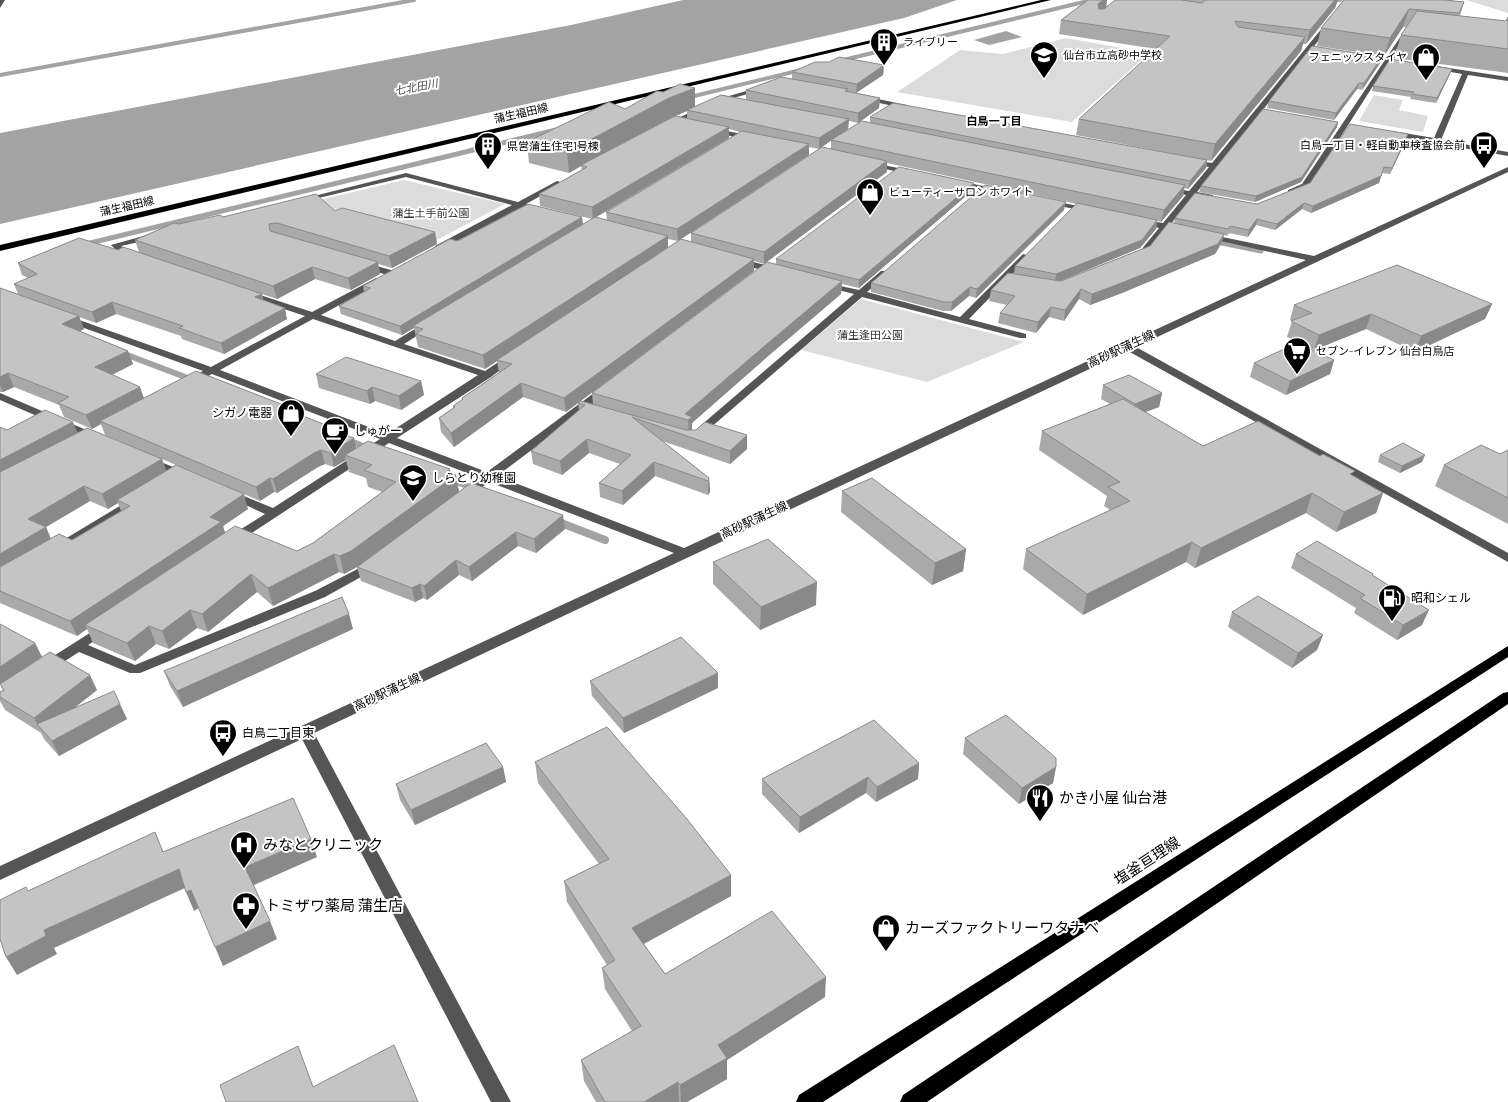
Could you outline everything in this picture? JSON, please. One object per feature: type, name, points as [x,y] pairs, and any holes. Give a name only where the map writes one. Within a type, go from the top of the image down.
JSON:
[{"type":"main road","name":"蒲生福田線","points":[[0,248],[1048,0]]},
{"type":"main road","name":"塩釜亘理線","points":[[806,1102],[1508,651]]},
{"type":"main road","points":[[910,1102],[1508,697]]},
{"type":"street","points":[[0,6],[2,0]]},
{"type":"street","points":[[1126,260],[1144,252],[1346,2]]},
{"type":"street","points":[[1334,5],[1357,2]]},
{"type":"street","points":[[1281,196],[1305,186],[1385,60],[1407,29],[1416,30]]},
{"type":"street","points":[[1301,47],[1319,50]]},
{"type":"street","points":[[1376,59],[1394,62]]},
{"type":"street","points":[[1430,67],[1508,79]]},
{"type":"street","points":[[1437,141],[1466,73]]},
{"type":"street","points":[[658,130],[721,100],[773,85]]},
{"type":"street","points":[[851,96],[891,107],[913,108]]},
{"type":"street","points":[[721,100],[740,103]]},
{"type":"street","points":[[1259,110],[1269,111]]},
{"type":"street","points":[[1336,123],[1354,126]]},
{"type":"street","points":[[670,124],[693,126]]},
{"type":"street","points":[[702,128],[738,138],[759,140]]},
{"type":"street","points":[[1382,131],[1508,154]]},
{"type":"street","points":[[726,145],[738,138]]},
{"type":"street","points":[[1176,159],[1214,166]]},
{"type":"street","points":[[859,161],[892,174],[926,176]]},
{"type":"street","name":"高砂駅蒲生線","points":[[0,873],[1314,258],[1508,170]]},
{"type":"street","points":[[290,203],[406,175],[548,212]]},
{"type":"street","points":[[426,255],[571,177]]},
{"type":"street","points":[[945,180],[978,192],[1008,193]]},
{"type":"street","points":[[1162,188],[1219,199]]},
{"type":"street","points":[[1042,200],[1069,212],[1101,213]]},
{"type":"street","points":[[1129,219],[1163,229],[1314,258]]},
{"type":"street","points":[[142,259],[123,252],[115,245],[163,233]]},
{"type":"street","points":[[962,320],[1008,279],[1030,252]]},
{"type":"street","points":[[728,259],[785,274]]},
{"type":"street","points":[[181,387],[396,271],[356,263]]},
{"type":"street","points":[[691,440],[890,268]]},
{"type":"street","points":[[814,281],[1023,336]]},
{"type":"street","points":[[236,290],[487,375]]},
{"type":"street","points":[[52,313],[211,370],[684,553]]},
{"type":"street","points":[[396,344],[437,319]]},
{"type":"street","points":[[1127,346],[1508,558]]},
{"type":"street","points":[[224,546],[519,353]]},
{"type":"street","points":[[452,505],[585,409],[612,385]]},
{"type":"street","points":[[0,396],[95,434],[109,444]]},
{"type":"street","points":[[0,408],[13,402]]},
{"type":"street","points":[[74,445],[95,434]]},
{"type":"street","points":[[136,455],[197,480]]},
{"type":"street","points":[[164,483],[180,473]]},
{"type":"street","points":[[222,491],[273,513]]},
{"type":"street","points":[[41,557],[148,493]]},
{"type":"street","points":[[78,646],[135,670],[320,594],[361,574],[384,556]]},
{"type":"street","points":[[31,676],[118,618]]},
{"type":"street","points":[[305,731],[501,1102]]},
{"type":"green space","points":[[1466,0],[1508,0],[1508,13]]},
{"type":"green space","points":[[1066,38],[1149,53],[1072,122],[897,92],[960,50],[1003,54]]},
{"type":"green space","points":[[1374,95],[1403,100],[1399,110],[1428,116],[1423,132],[1359,121]]},
{"type":"green space","name":"蒲生土手前公園","points":[[404,180],[505,204],[435,241],[311,202]]},
{"type":"green space","name":"蒲生逢田公園","points":[[861,299],[1024,342],[927,382],[801,350]]},
{"type":"water","name":"七北田川","points":[[683,0],[957,0],[904,18],[0,224],[0,133],[571,25]]},
{"type":"water","points":[[1006,31],[1022,37],[989,45],[974,40]]},
{"type":"building","points":[[1088,0],[1103,0],[1098,4],[1099,9],[1104,9],[1115,0],[1181,0],[1202,3],[1205,0],[1335,0],[1310,30],[1235,21],[1238,27],[1305,37],[1215,144],[1079,119],[1170,36],[1061,20]]},
{"type":"building","points":[[1344,0],[1445,0],[1464,2],[1459,13],[1409,9],[1390,38],[1321,28]]},
{"type":"building","points":[[1417,11],[1506,21],[1508,17],[1508,49],[1401,35]]},
{"type":"building","points":[[1312,46],[1382,57],[1364,83],[1359,83],[1336,113],[1269,101]]},
{"type":"building","points":[[839,57],[884,65],[857,84],[792,72],[815,62],[829,62]]},
{"type":"building","points":[[1390,59],[1452,69],[1437,98],[1412,94],[1414,92],[1373,86]]},
{"type":"building","points":[[781,77],[848,89],[845,91],[880,98],[858,113],[746,90]]},
{"type":"building","points":[[680,84],[695,88],[669,98],[567,152],[527,142],[609,102],[625,109],[657,91],[663,92]]},
{"type":"building","points":[[721,95],[849,119],[819,138],[687,110]]},
{"type":"building","points":[[893,103],[1207,160],[1190,181],[870,117]]},
{"type":"building","points":[[1263,109],[1338,122],[1302,177],[1256,196],[1201,186]]},
{"type":"building","points":[[675,116],[729,127],[592,207],[539,194],[587,167],[581,165]]},
{"type":"building","points":[[862,121],[1185,185],[1164,210],[831,140]]},
{"type":"building","points":[[1350,124],[1408,134],[1392,168],[1384,167],[1381,176],[1313,206],[1304,203],[1277,224],[1257,219],[1249,230],[1230,226],[1228,229],[1175,218],[1195,193],[1257,204],[1310,183]]},
{"type":"building","points":[[742,131],[809,144],[677,229],[606,212]]},
{"type":"building","points":[[822,147],[887,161],[764,252],[691,233]]},
{"type":"building","points":[[899,167],[974,183],[859,280],[776,259]]},
{"type":"building","points":[[985,185],[1066,202],[977,289],[970,287],[952,302],[944,302],[871,283]]},
{"type":"building","points":[[316,194],[335,211],[342,208],[435,232],[389,256],[277,223],[269,224],[270,231],[378,262],[348,278],[312,267],[273,286],[135,240],[174,223],[179,224],[220,215],[223,217]]},
{"type":"building","points":[[1077,203],[1157,220],[1142,240],[1056,274],[1015,266]]},
{"type":"building","points":[[528,204],[582,217],[400,326],[339,306],[371,288],[363,286],[450,239],[458,241]]},
{"type":"building","points":[[595,217],[668,236],[483,355],[416,334],[423,329],[413,326]]},
{"type":"building","points":[[1169,222],[1224,234],[1218,244],[1124,282],[1092,294],[1081,289],[1065,310],[1051,307],[1038,322],[1000,313],[1015,296],[991,290],[1008,273],[1061,281],[1150,246]]},
{"type":"building","points":[[79,238],[118,250],[123,247],[262,294],[255,297],[285,308],[221,343],[179,328],[183,326],[112,302],[92,312],[14,284],[37,274],[18,263]]},
{"type":"building","points":[[681,239],[754,259],[564,398],[521,383],[451,433],[439,418],[455,407],[453,406],[462,398],[512,364],[497,360]]},
{"type":"building","points":[[767,262],[842,281],[685,414],[692,417],[688,420],[592,393]]},
{"type":"building","points":[[1397,265],[1492,304],[1421,336],[1371,314],[1319,335],[1291,321],[1312,313],[1294,305]]},
{"type":"building","points":[[0,288],[79,316],[62,324],[128,351],[95,367],[140,387],[86,415],[58,403],[69,397],[8,373],[0,377]]},
{"type":"building","points":[[1297,343],[1334,360],[1290,381],[1254,363]]},
{"type":"building","points":[[346,357],[421,381],[399,396],[372,387],[367,391],[316,374]]},
{"type":"building","points":[[196,371],[286,406],[282,408],[347,433],[344,435],[354,438],[331,453],[321,450],[314,453],[273,479],[270,478],[256,487],[100,421]]},
{"type":"building","points":[[1129,375],[1162,393],[1135,404],[1103,385]]},
{"type":"building","points":[[1123,399],[1203,446],[1258,421],[1320,456],[1323,454],[1355,471],[1350,474],[1383,493],[1344,512],[1312,493],[1201,548],[1192,542],[1087,594],[1026,549],[1130,501],[1108,487],[1120,482],[1042,431]]},
{"type":"building","points":[[581,401],[686,430],[696,430],[705,422],[747,435],[730,451],[632,417],[709,478],[708,481],[654,462],[622,491],[599,483],[631,455],[587,439],[560,461],[531,451],[585,405],[578,403]]},
{"type":"building","points":[[45,410],[73,422],[0,460],[0,427],[7,430]]},
{"type":"building","points":[[87,428],[162,459],[102,494],[84,486],[28,519],[46,527],[0,554],[0,472]]},
{"type":"building","points":[[368,441],[450,469],[447,471],[456,475],[351,551],[340,556],[334,554],[268,588],[251,574],[202,614],[190,610],[162,631],[149,626],[127,643],[85,625],[235,526],[297,551],[313,543],[396,482],[364,470],[372,465],[345,455]]},
{"type":"building","points":[[1403,443],[1425,455],[1402,466],[1380,455]]},
{"type":"building","points":[[1481,445],[1500,454],[1508,450],[1508,498],[1444,465]]},
{"type":"building","points":[[176,465],[244,494],[210,517],[221,522],[70,621],[0,591],[0,567],[59,534],[72,540],[130,506],[117,500]]},
{"type":"building","points":[[872,478],[966,549],[935,563],[842,491]]},
{"type":"building","points":[[471,483],[563,515],[534,539],[516,532],[469,567],[456,560],[424,586],[420,584],[412,588],[357,567]]},
{"type":"building","points":[[768,539],[817,582],[761,607],[713,562]]},
{"type":"building","points":[[1317,541],[1429,610],[1403,625],[1360,598],[1365,595],[1296,554]]},
{"type":"building","points":[[1258,596],[1323,635],[1298,653],[1232,612]]},
{"type":"building","points":[[342,597],[349,614],[177,691],[164,671]]},
{"type":"building","points":[[0,624],[35,643],[0,667]]},
{"type":"building","points":[[681,637],[718,673],[623,718],[590,681]]},
{"type":"building","points":[[50,652],[90,675],[34,718],[0,697],[0,692],[4,690],[0,684]]},
{"type":"building","points":[[114,691],[120,704],[52,741],[37,724]]},
{"type":"building","points":[[1006,715],[1056,758],[1056,767],[1022,788],[965,738]]},
{"type":"building","points":[[874,720],[919,763],[877,787],[868,777],[800,817],[762,779]]},
{"type":"building","points":[[607,727],[687,819],[731,875],[632,928],[665,974],[772,911],[826,977],[718,1045],[727,1058],[680,1085],[678,1082],[644,1102],[605,1102],[581,1060],[641,1026],[602,968],[615,960],[564,881],[609,859],[535,762]]},
{"type":"building","points":[[486,743],[503,767],[411,810],[396,784]]},
{"type":"building","points":[[293,798],[311,839],[245,867],[270,921],[215,947],[191,890],[186,892],[179,869],[44,930],[46,936],[6,957],[0,939],[0,900],[26,887],[28,891],[155,832],[163,852]]},
{"type":"building","points":[[394,1045],[418,1102],[226,1102],[220,1085],[298,1046],[313,1087]]},
{"type":"waterway","points":[[0,75],[414,0]]},
{"type":"waterway","points":[[839,61],[1092,0]]},
{"type":"waterway","points":[[686,98],[801,70]]},
{"type":"waterway","points":[[86,244],[556,130]]},
{"type":"waterway","points":[[1212,241],[1261,251]]},
{"type":"waterway","points":[[122,353],[193,380]]},
{"type":"waterway","points":[[346,439],[370,449]]},
{"type":"waterway","points":[[449,479],[475,489]]},
{"type":"waterway","points":[[556,521],[605,540]]},
{"type":"place","name":"ライブリー","points":[[884,66]]},
{"type":"place","name":"仙台市立高砂中学校","points":[[1044,79]]},
{"type":"place","name":"フェニックスタイヤ","points":[[1426,81]]},
{"type":"place","name":"白鳥一丁目・軽自動車検査協会前","points":[[1484,169]]},
{"type":"place","name":"県営蒲生住宅1号棟","points":[[488,170]]},
{"type":"place","name":"ビューティーサロン ホワイト","points":[[870,216]]},
{"type":"place","name":"セブン-イレブン 仙台白鳥店","points":[[1297,375]]},
{"type":"place","name":"シガノ電器","points":[[291,437]]},
{"type":"place","name":"しゅがー","points":[[335,455]]},
{"type":"place","name":"しらとり幼稚園","points":[[413,502]]},
{"type":"place","name":"昭和シェル","points":[[1392,622]]},
{"type":"place","name":"白鳥二丁目東","points":[[223,757]]},
{"type":"place","name":"かき小屋 仙台港","points":[[1040,822]]},
{"type":"place","name":"みなとクリニック","points":[[244,869]]},
{"type":"place","name":"トミザワ薬局 蒲生店","points":[[246,930]]},
{"type":"place","name":"カーズファクトリーワタナベ","points":[[886,952]]},
{"type":"district","name":"白鳥一丁目","points":[[994,121]]}]
